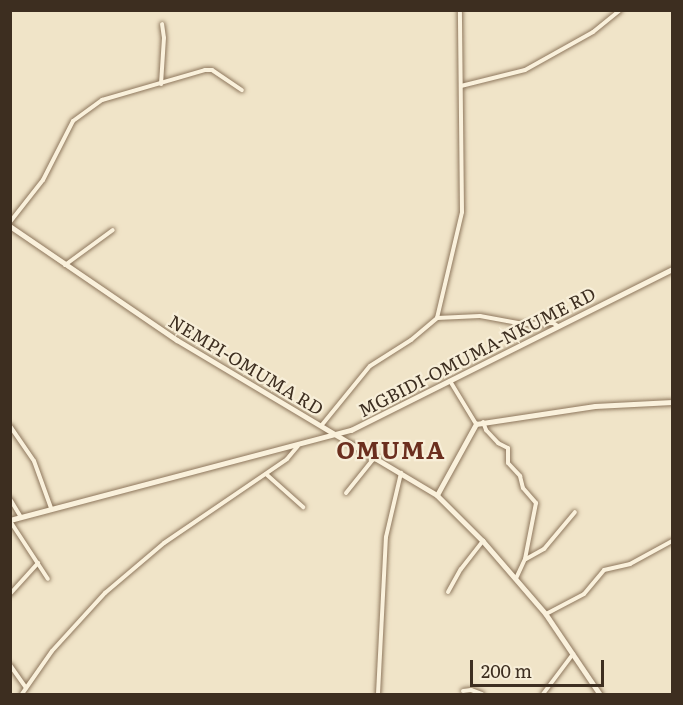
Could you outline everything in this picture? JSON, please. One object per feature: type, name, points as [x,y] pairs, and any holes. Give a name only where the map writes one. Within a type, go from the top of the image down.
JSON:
[{"type":"street","points":[[321,426],[370,366],[411,340],[437,318],[462,212],[460,10]]},
{"type":"street","points":[[461,86],[525,70],[593,32],[620,10]]},
{"type":"street","points":[[161,84],[164,38],[162,24]]},
{"type":"street","points":[[10,224],[43,180],[73,121],[88,109],[112,96],[161,84],[196,71],[212,70],[242,90]]},
{"type":"street","name":"NEMPI-OMUMA RD","points":[[10,224],[64,265],[177,340],[437,495],[483,541],[546,614],[600,694]]},
{"type":"street","points":[[64,265],[113,230]]},
{"type":"street","name":"MGBIDI-OMUMA-NKUME RD","points":[[10,520],[336,435],[372,420],[672,269]]},
{"type":"street","points":[[437,318],[480,316],[523,324],[553,323],[558,327]]},
{"type":"street","points":[[450,381],[476,424]]},
{"type":"street","points":[[437,495],[476,424],[595,406],[672,402]]},
{"type":"street","points":[[483,422],[486,430],[498,443],[508,448],[508,463],[520,476],[523,488],[536,503],[537,509],[525,559],[516,578]]},
{"type":"street","points":[[10,426],[34,461],[51,508]]},
{"type":"street","points":[[22,694],[51,651],[105,593],[164,543],[267,474],[287,459],[298,446]]},
{"type":"street","points":[[346,493],[374,458]]},
{"type":"street","points":[[378,694],[386,537],[401,473]]},
{"type":"street","points":[[267,474],[303,507]]},
{"type":"street","points":[[10,499],[21,517]]},
{"type":"street","points":[[525,559],[544,549],[575,512]]},
{"type":"street","points":[[10,520],[48,579]]},
{"type":"street","points":[[448,592],[461,569],[483,541]]},
{"type":"street","points":[[546,614],[584,594],[604,570],[630,564],[672,541]]},
{"type":"street","points":[[10,594],[38,564]]},
{"type":"street","points":[[543,694],[573,654]]},
{"type":"street","points":[[10,665],[26,688]]},
{"type":"street","points":[[463,691],[471,690],[482,694]]},
{"type":"district","name":"OMUMA","points":[[391,449]]}]
